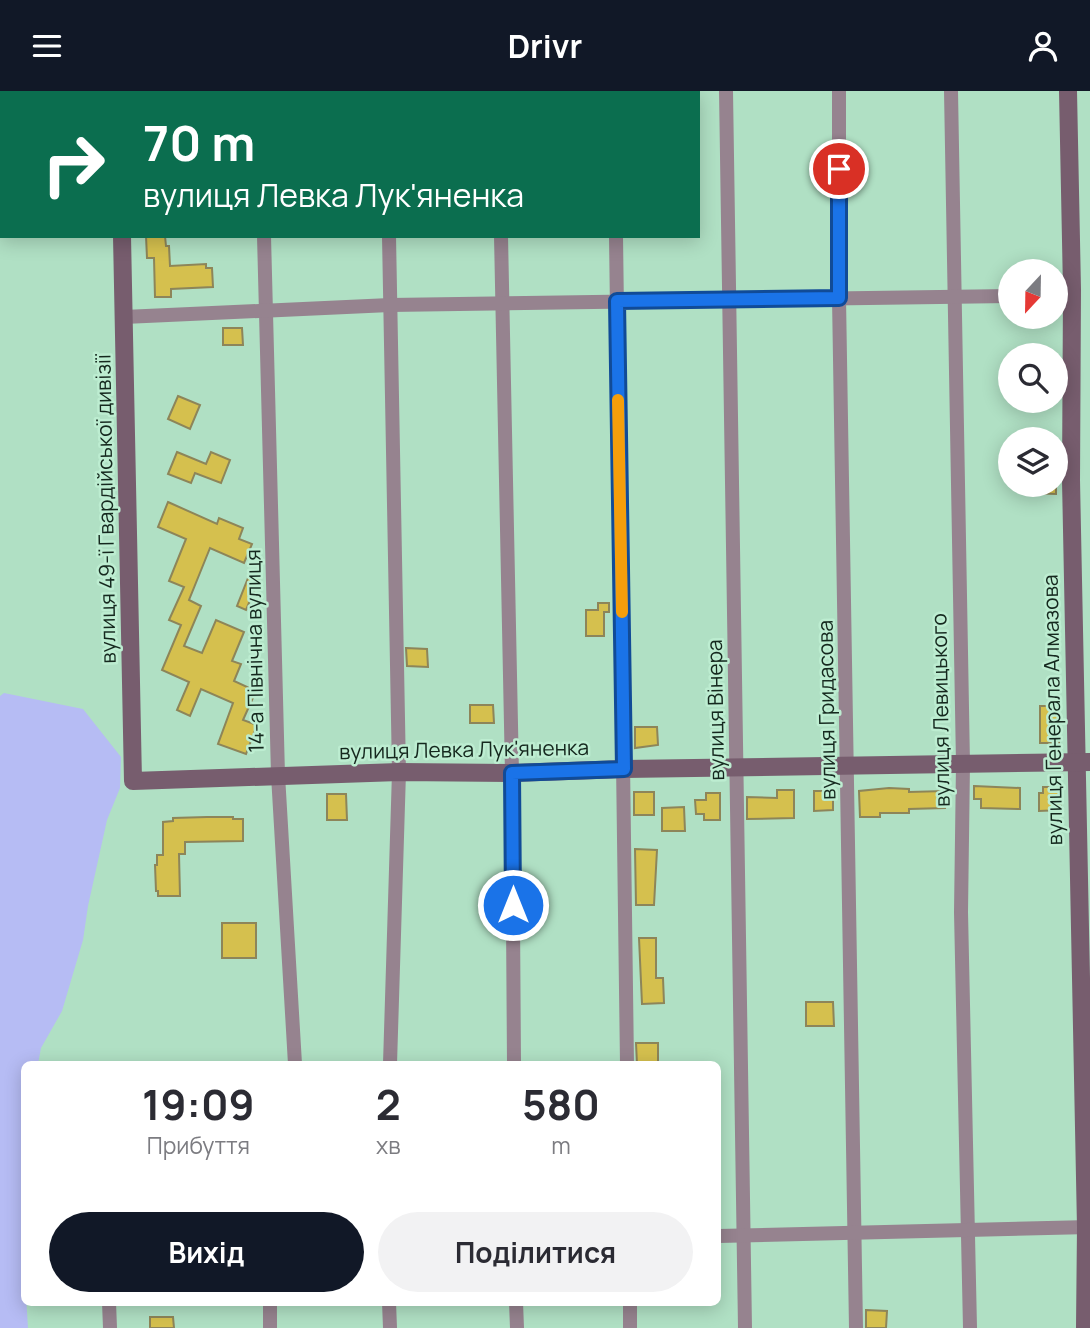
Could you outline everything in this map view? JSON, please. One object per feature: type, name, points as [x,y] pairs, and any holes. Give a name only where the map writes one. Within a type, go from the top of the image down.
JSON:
[{"type":"street","name":"вулиця Вінера","points":[[726,91],[745,1328]]},
{"type":"street","name":"вулиця Гридасова","points":[[839,91],[839,298],[856,1328]]},
{"type":"street","name":"вулиця Левицького","points":[[951,91],[963,764],[961,912],[970,1328]]},
{"type":"street","name":"вулиця Генерала Алмазова","points":[[1064,259],[1068,91]]},
{"type":"street","name":"вулиця 49-ї Гвардійської дивізії","points":[[122,238],[133,781]]},
{"type":"street","name":"14-а Північна вулиця","points":[[264,238],[278,775],[295,1061]]},
{"type":"street","points":[[388,238],[399,772],[390,1061]]},
{"type":"street","points":[[501,238],[512,773],[514,1061]]},
{"type":"street","points":[[616,238],[626,1061]]},
{"type":"street","points":[[124,317],[390,305],[998,296]]},
{"type":"street","name":"вулиця Генерала Алмазова","points":[[1064,329],[1083,762],[1088,1227],[1085,1328]]},
{"type":"street","name":"вулиця Левка Лук'яненка","points":[[133,781],[399,772],[512,773],[1083,762]]},
{"type":"street","points":[[721,1236],[1088,1227]]},
{"type":"street","points":[[109,1306],[110,1328]]},
{"type":"street","points":[[270,1306],[270,1328]]},
{"type":"street","points":[[389,1306],[390,1328]]},
{"type":"street","points":[[516,1306],[517,1328]]},
{"type":"street","points":[[630,1306],[630,1328]]},
{"type":"shaded area","points":[[4,693],[83,709],[121,757],[120,788],[107,820],[83,940],[62,1011],[41,1048],[39,1061],[21,1061],[21,1306],[27,1306],[28,1328],[0,1328],[0,696]]},
{"type":"building","points":[[146,238],[165,238],[166,246],[169,246],[170,266],[206,264],[206,268],[212,268],[213,287],[171,289],[171,297],[155,297],[154,258],[147,258]]},
{"type":"building","points":[[223,328],[242,328],[243,345],[223,345]]},
{"type":"building","points":[[178,396],[200,405],[190,429],[168,419]]},
{"type":"building","points":[[177,452],[206,464],[211,452],[230,460],[221,483],[195,473],[191,483],[168,474]]},
{"type":"building","points":[[168,502],[217,524],[219,518],[243,528],[239,539],[252,544],[244,563],[210,548],[189,600],[201,606],[184,646],[202,653],[216,620],[244,632],[232,661],[241,664],[234,681],[256,691],[243,720],[257,725],[246,754],[218,744],[233,703],[201,689],[190,716],[177,710],[189,682],[162,670],[181,625],[169,620],[184,587],[169,581],[186,539],[158,527]]},
{"type":"building","points":[[250,573],[260,577],[246,610],[237,606]]},
{"type":"building","points":[[598,603],[609,603],[609,612],[604,612],[604,636],[586,636],[586,610],[598,610]]},
{"type":"building","points":[[406,648],[427,649],[428,667],[407,666]]},
{"type":"building","points":[[470,705],[493,705],[494,723],[470,723]]},
{"type":"building","points":[[1040,706],[1059,706],[1059,743],[1040,743]]},
{"type":"building","points":[[635,727],[657,727],[658,745],[635,748]]},
{"type":"building","points":[[974,786],[1020,788],[1020,809],[981,808],[981,799],[974,799]]},
{"type":"building","points":[[1043,787],[1060,787],[1061,810],[1039,811],[1039,793],[1043,793]]},
{"type":"building","points":[[909,789],[909,792],[945,791],[945,808],[909,809],[909,813],[880,813],[880,817],[860,817],[859,791]]},
{"type":"building","points":[[777,790],[794,790],[794,818],[747,819],[747,797],[777,798]]},
{"type":"building","points":[[814,791],[833,791],[833,810],[814,811]]},
{"type":"building","points":[[634,792],[654,792],[654,815],[634,815]]},
{"type":"building","points":[[706,793],[720,793],[720,820],[704,820],[704,814],[696,814],[695,800],[706,800]]},
{"type":"building","points":[[327,794],[346,794],[347,820],[327,820]]},
{"type":"building","points":[[684,807],[685,831],[662,831],[662,808]]},
{"type":"building","points":[[173,818],[243,819],[243,841],[185,842],[185,854],[179,854],[180,896],[158,896],[155,865],[157,855],[163,855],[163,822],[173,821]]},
{"type":"building","points":[[635,849],[657,850],[654,905],[636,905]]},
{"type":"building","points":[[222,923],[256,923],[256,958],[222,958]]},
{"type":"building","points":[[639,938],[656,938],[656,978],[663,978],[664,1003],[642,1004]]},
{"type":"building","points":[[806,1002],[833,1002],[834,1026],[806,1026]]},
{"type":"building","points":[[636,1043],[658,1043],[658,1061],[637,1061]]},
{"type":"building","points":[[866,1310],[887,1311],[886,1328],[866,1328]]},
{"type":"building","points":[[150,1317],[173,1317],[174,1328],[150,1328]]},
{"type":"slow traffic","points":[[618,400],[622,612]]},
{"type":"route","points":[[513,905],[512,773],[624,769],[617,301],[839,298],[839,169]]}]
